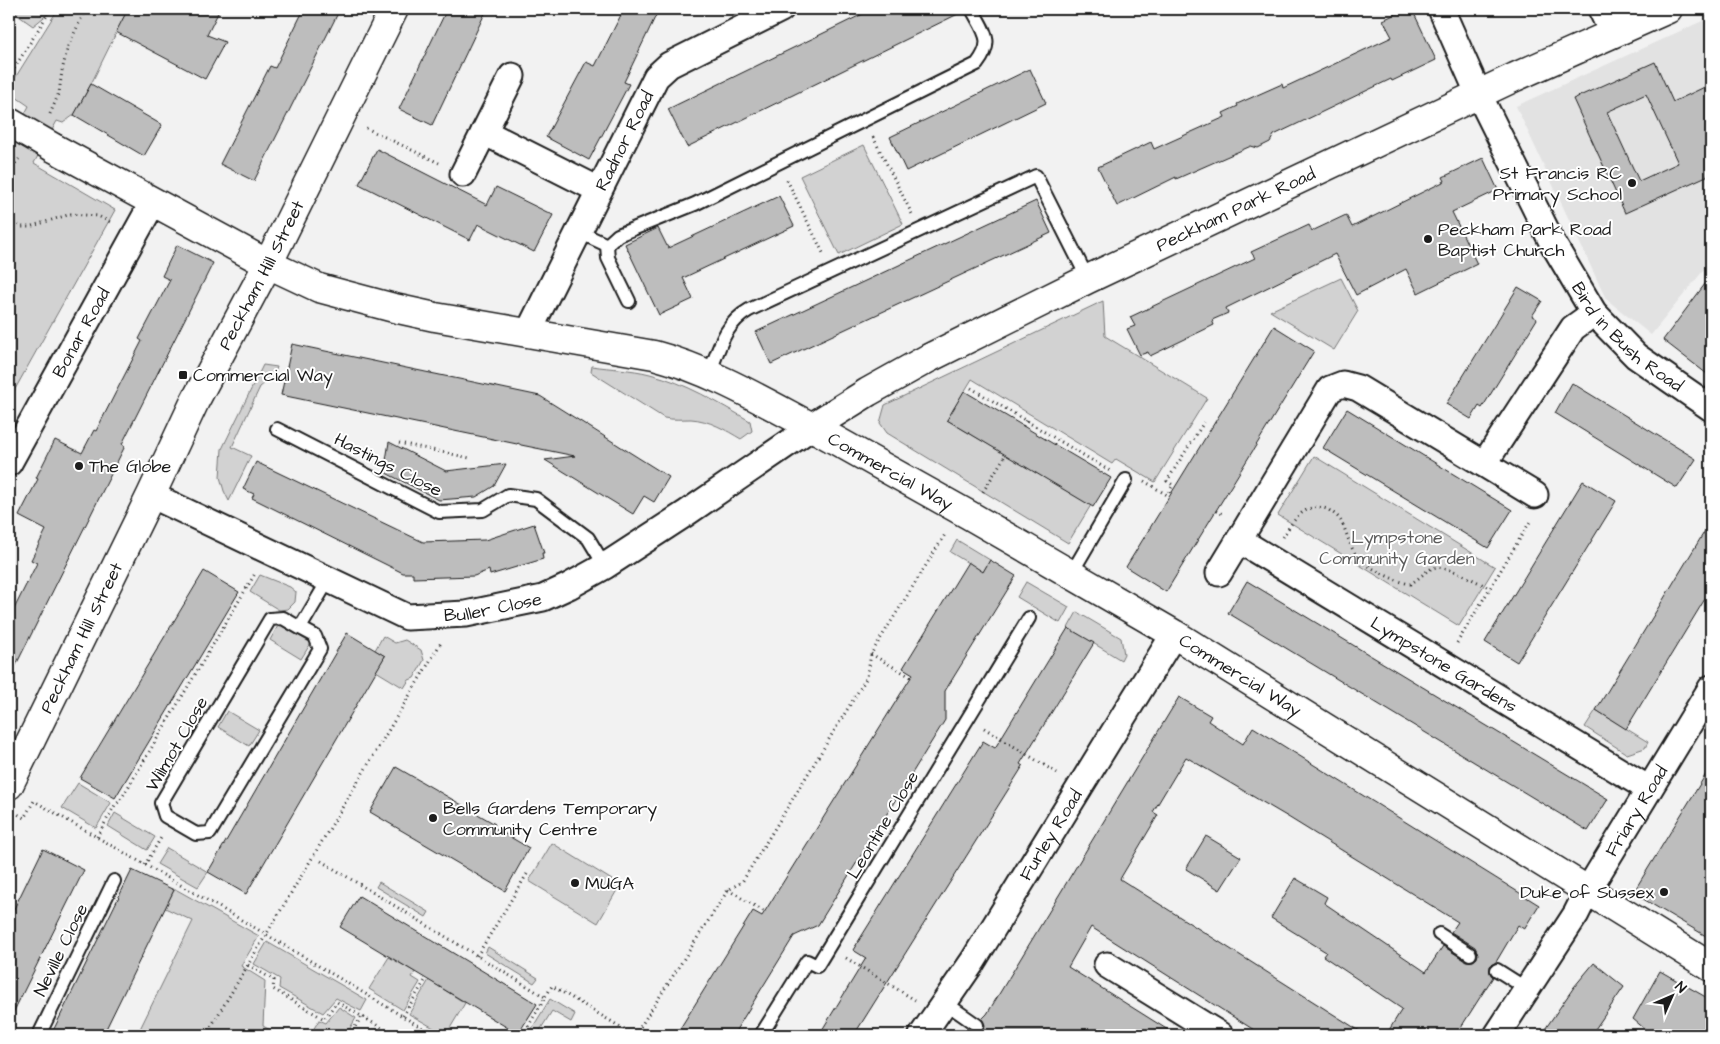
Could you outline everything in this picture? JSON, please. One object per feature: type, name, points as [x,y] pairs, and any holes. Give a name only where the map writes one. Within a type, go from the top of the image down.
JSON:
[{"type":"main road","name":"Peckham Hill Street","points":[[9,784],[195,401],[268,264],[394,9]]},
{"type":"main road","name":"Peckham Park Road","points":[[812,427],[868,392],[930,358],[1088,279],[1515,77],[1668,9]]},
{"type":"main road","name":"Commercial Way","points":[[9,122],[268,264],[319,288],[435,317],[654,355],[709,374],[812,427],[965,512],[1174,634],[1711,967]]},
{"type":"street","name":"Radnor Road","points":[[528,333],[654,80],[660,72],[742,18],[781,9]]},
{"type":"street","name":"Bird in Bush Road","points":[[1442,9],[1480,94],[1552,242],[1594,314],[1636,356],[1711,408]]},
{"type":"street","points":[[1601,9],[1613,34]]},
{"type":"street","points":[[463,174],[512,76]]},
{"type":"street","points":[[484,132],[599,190]]},
{"type":"street","name":"Bonar Road","points":[[9,463],[153,202]]},
{"type":"street","points":[[1484,464],[1573,328],[1594,314]]},
{"type":"street","points":[[1219,573],[1330,389],[1343,384],[1358,388],[1535,495]]},
{"type":"street","name":"Buller Close","points":[[151,495],[407,617],[457,614],[543,598],[569,586],[605,566],[685,514],[812,427]]},
{"type":"street","name":"Lympstone Gardens","points":[[1239,540],[1649,789]]},
{"type":"street","name":"Furley Road","points":[[922,1035],[974,961],[1174,634]]},
{"type":"street","name":"Friary Road","points":[[1498,1035],[1576,914],[1588,890],[1711,688]]},
{"type":"street","points":[[1107,965],[1220,1035]]},
{"type":"lane","points":[[607,245],[618,235],[695,204],[977,64],[986,53],[987,39],[972,9]]},
{"type":"lane","points":[[709,374],[729,327],[737,317],[1036,176],[1088,279]]},
{"type":"lane","points":[[579,232],[607,245]]},
{"type":"lane","points":[[607,245],[608,258],[629,301]]},
{"type":"lane","name":"Hastings Close","points":[[277,429],[439,512],[483,510],[508,495],[536,499],[588,538],[605,566]]},
{"type":"lane","points":[[1071,574],[1126,480]]},
{"type":"lane","points":[[300,628],[329,579]]},
{"type":"lane","name":"Wilmot Close","points":[[283,618],[300,628],[315,636],[320,649],[210,833],[196,834],[165,816],[161,803],[270,620],[283,618]]},
{"type":"lane","name":"Leontine Close","points":[[762,1035],[807,961],[817,966],[1029,618]]},
{"type":"lane","name":"Neville Close","points":[[39,1035],[114,880]]},
{"type":"lane","points":[[1439,934],[1470,954]]},
{"type":"lane","points":[[1497,970],[1527,989]]},
{"type":"lane","points":[[941,1008],[977,1025]]},
{"type":"path","points":[[9,77],[51,9]]},
{"type":"path","points":[[49,115],[59,93],[68,46],[86,9]]},
{"type":"path","points":[[341,116],[463,174]]},
{"type":"path","points":[[865,120],[920,230]]},
{"type":"path","points":[[9,171],[19,159]]},
{"type":"path","points":[[778,162],[832,271]]},
{"type":"path","points":[[9,220],[22,227],[29,228],[70,214],[98,216]]},
{"type":"path","points":[[971,388],[1126,480],[1130,473],[1167,495],[1174,486],[1168,482],[1204,422]]},
{"type":"path","points":[[1022,426],[1026,420]]},
{"type":"path","points":[[399,443],[470,458]]},
{"type":"path","points":[[523,1035],[552,986],[635,1035],[728,890],[742,882],[868,678],[871,654],[965,512],[1006,454]]},
{"type":"path","points":[[1444,665],[1544,500],[1535,495]]},
{"type":"path","points":[[1270,559],[1297,516],[1308,509],[1321,507],[1329,510],[1340,520],[1356,556],[1364,563],[1402,583],[1410,584],[1427,571],[1440,567],[1469,578],[1490,589]]},
{"type":"path","points":[[96,837],[115,805],[120,801],[269,550]]},
{"type":"path","points":[[206,1035],[457,614]]},
{"type":"path","points":[[871,654],[911,678]]},
{"type":"path","points":[[968,719],[1080,786]]},
{"type":"path","points":[[9,809],[24,818],[34,800],[144,866],[266,934],[434,1035]]},
{"type":"path","points":[[144,866],[157,844]]},
{"type":"path","points":[[321,861],[546,997]]},
{"type":"path","points":[[477,956],[527,874]]},
{"type":"path","points":[[728,890],[765,912]]},
{"type":"path","points":[[828,947],[941,1008]]},
{"type":"path","points":[[248,965],[274,980],[273,989],[324,1019],[337,1002],[394,1035]]},
{"type":"path","points":[[403,1016],[426,979]]},
{"type":"path","points":[[350,1035],[362,1016]]},
{"type":"shaded area","name":"St Francis RC Primary School","points":[[1711,17],[1711,261],[1651,335],[1606,299],[1516,106]]},
{"type":"green space","points":[[9,9],[54,9],[33,26]]},
{"type":"green space","points":[[58,9],[128,9],[74,115],[63,123],[57,121],[34,163],[115,210],[9,400],[9,143],[29,106],[13,95],[12,87],[15,78]]},
{"type":"green space","points":[[864,145],[903,224],[839,255],[800,176]]},
{"type":"green space","points":[[1341,278],[1358,311],[1334,350],[1270,311]]},
{"type":"green space","points":[[1103,301],[1105,336],[1207,398],[1155,482],[1116,459],[1112,464],[972,379],[947,420],[1091,505],[1068,543],[887,433],[880,423],[885,405]]},
{"type":"green space","points":[[263,365],[277,367],[274,376],[260,387],[232,447],[251,456],[229,501],[220,477],[222,449]]},
{"type":"green space","points":[[592,366],[643,372],[676,383],[701,394],[750,421],[752,431],[741,439],[704,421],[664,418],[591,372]]},
{"type":"green space","name":"Lympstone Community Garden","points":[[1314,456],[1495,567],[1459,626],[1278,515]]},
{"type":"green space","points":[[957,540],[990,560],[983,572],[950,552]]},
{"type":"green space","points":[[260,575],[290,587],[296,592],[295,602],[288,609],[279,610],[250,592]]},
{"type":"green space","points":[[1026,582],[1069,607],[1060,623],[1017,597]]},
{"type":"green space","points":[[1077,612],[1121,638],[1124,654],[1121,660],[1068,628]]},
{"type":"green space","points":[[279,624],[311,643],[301,659],[270,640]]},
{"type":"green space","points":[[383,636],[395,643],[405,640],[421,650],[424,660],[414,678],[409,680],[404,688],[376,671],[385,656],[375,650]]},
{"type":"green space","points":[[1596,710],[1648,742],[1645,748],[1627,754],[1585,727]]},
{"type":"green space","points":[[227,711],[259,730],[249,746],[218,727]]},
{"type":"green space","points":[[78,783],[111,803],[96,828],[62,808]]},
{"type":"green space","points":[[115,813],[155,837],[147,850],[108,826]]},
{"type":"green space","name":"MUGA","points":[[552,843],[620,885],[598,923],[529,881]]},
{"type":"green space","points":[[167,848],[208,872],[198,887],[157,864]]},
{"type":"green space","points":[[379,882],[429,912],[426,917],[376,887]]},
{"type":"green space","points":[[174,890],[259,936],[241,966],[265,981],[263,1026],[279,1035],[137,1035],[193,921],[165,908]]},
{"type":"green space","points":[[267,942],[367,1000],[361,1011],[336,998],[323,1013],[279,988],[280,979],[254,964]]},
{"type":"green space","points":[[488,947],[538,978],[534,983],[485,953]]},
{"type":"green space","points":[[389,957],[415,972],[412,977],[420,982],[403,1010],[369,989]]},
{"type":"green space","points":[[429,980],[465,1003],[446,1035],[409,1014]]},
{"type":"green space","points":[[550,999],[575,1014],[571,1022],[552,1011],[537,1035],[528,1035]]},
{"type":"green space","points":[[339,1007],[356,1018],[346,1035],[310,1035],[319,1020],[326,1023]]},
{"type":"building","points":[[128,9],[220,9],[207,35],[225,42],[205,79],[116,32]]},
{"type":"building","points":[[304,9],[340,9],[254,181],[220,164],[270,66],[275,68]]},
{"type":"building","points":[[447,9],[487,9],[432,125],[399,109]]},
{"type":"building","points":[[624,9],[659,9],[624,82],[629,84],[589,160],[546,137],[586,62],[595,66]]},
{"type":"building","points":[[873,9],[964,9],[964,11],[687,147],[668,109]]},
{"type":"building","points":[[1406,9],[1412,9],[1436,60],[1392,81],[1391,79],[1274,135],[1270,142],[1258,148],[1251,146],[1176,179],[1176,177],[1117,206],[1098,167],[1151,142],[1154,149],[1225,117],[1223,113],[1238,106],[1237,104],[1282,84],[1283,88],[1392,37],[1383,20]]},
{"type":"building","points":[[1655,62],[1673,102],[1711,84],[1711,174],[1625,213],[1573,99]],"holes":[[[1646,94],[1678,163],[1639,181],[1607,112]]]},
{"type":"building","points":[[1030,69],[1046,103],[906,171],[890,137]]},
{"type":"building","points":[[91,84],[162,125],[144,156],[74,115]]},
{"type":"building","points":[[377,149],[487,205],[496,187],[553,215],[534,252],[478,224],[470,240],[359,184]]},
{"type":"building","points":[[1483,158],[1498,190],[1452,212],[1477,264],[1418,293],[1406,269],[1356,295],[1335,254],[1226,308],[1228,313],[1212,320],[1214,325],[1150,356],[1148,352],[1140,355],[1127,329],[1135,326],[1130,317],[1255,258],[1251,252],[1309,225],[1312,231],[1346,215],[1352,227],[1445,181],[1443,177]]},
{"type":"building","points":[[779,196],[794,226],[683,278],[693,299],[659,315],[625,244],[658,228],[668,248]]},
{"type":"building","points":[[1036,201],[1051,233],[771,364],[756,332]]},
{"type":"building","points":[[177,245],[213,263],[122,444],[125,446],[9,679],[9,619],[37,563],[31,560],[46,530],[19,516],[55,440],[82,453],[94,430],[96,431],[142,341],[139,339],[170,280],[162,276]]},
{"type":"building","points":[[1711,276],[1711,377],[1663,340]]},
{"type":"building","points":[[1518,287],[1542,301],[1532,316],[1537,319],[1482,408],[1479,406],[1471,419],[1446,404]]},
{"type":"building","points":[[1274,326],[1314,351],[1166,592],[1126,567]]},
{"type":"building","points":[[292,344],[540,396],[669,477],[654,502],[644,496],[633,514],[545,460],[575,456],[281,395]]},
{"type":"building","points":[[1572,383],[1696,459],[1677,488],[1555,413]]},
{"type":"building","points":[[964,391],[1111,478],[1093,507],[947,420]]},
{"type":"building","points":[[1347,409],[1512,510],[1488,548],[1323,448]]},
{"type":"building","points":[[389,442],[446,471],[506,464],[494,486],[476,497],[439,500],[384,472]]},
{"type":"building","points":[[256,462],[423,542],[485,540],[534,524],[544,553],[542,553],[543,559],[490,575],[489,570],[474,576],[413,578],[413,573],[403,573],[252,498],[254,494],[243,489]]},
{"type":"building","points":[[1583,481],[1616,501],[1517,662],[1485,642]]},
{"type":"building","points":[[1711,521],[1711,589],[1626,729],[1596,710]]},
{"type":"building","points":[[990,560],[1016,576],[945,691],[945,720],[818,925],[794,936],[733,1035],[676,1035],[753,911],[762,916],[913,674],[903,668],[968,562],[983,572]]},
{"type":"building","points":[[204,571],[239,592],[115,798],[80,778]]},
{"type":"building","points":[[1247,581],[1608,799],[1588,831],[1228,613]]},
{"type":"building","points":[[1068,628],[1094,643],[1020,764],[1023,766],[854,1035],[819,1035],[866,958],[853,950],[983,741],[995,748]]},
{"type":"building","points":[[347,633],[385,656],[246,894],[208,872]]},
{"type":"building","points":[[1179,697],[1211,716],[1208,721],[1243,744],[1253,727],[1539,905],[1524,929],[1518,925],[1496,962],[1490,966],[1490,973],[1493,977],[1456,1035],[1386,1035],[1402,1009],[1323,956],[1326,952],[1271,918],[1295,878],[1327,897],[1324,903],[1426,972],[1443,946],[1466,961],[1473,961],[1477,958],[1478,954],[1475,947],[1451,932],[1458,922],[1288,817],[1186,757],[1153,812],[1158,815],[1120,879],[1366,1035],[1262,1035],[1091,927],[1068,967],[1176,1035],[967,1035],[971,1031],[977,1033],[984,1029],[985,1025],[982,1019],[987,1014]]},
{"type":"building","points":[[1711,766],[1711,939],[1633,893]]},
{"type":"building","name":"Bells Gardens Temporary Community Centre","points":[[396,767],[495,824],[493,827],[529,848],[505,891],[370,812]]},
{"type":"building","points":[[1206,836],[1241,857],[1220,890],[1186,869]]},
{"type":"building","points":[[43,849],[84,870],[9,1021],[9,919]]},
{"type":"building","points":[[132,870],[174,890],[103,1035],[51,1035]]},
{"type":"building","points":[[359,896],[537,1004],[518,1034],[340,927]]},
{"type":"building","points":[[1594,963],[1624,987],[1591,1035],[1541,1035],[1574,987]]},
{"type":"building","points":[[1660,971],[1711,1000],[1711,1035],[1652,1035],[1633,1019]]},
{"type":"place","name":"St Francis RC Primary School","points":[[1632,183]]},
{"type":"place","name":"Peckham Park Road Baptist Church","points":[[1428,239]]},
{"type":"place","name":"Commercial Way","points":[[183,375]]},
{"type":"place","name":"The Globe","points":[[79,466]]},
{"type":"place","name":"Bells Gardens Temporary Community Centre","points":[[433,818]]},
{"type":"place","name":"MUGA","points":[[575,883]]},
{"type":"place","name":"Duke of Sussex","points":[[1664,892]]}]
